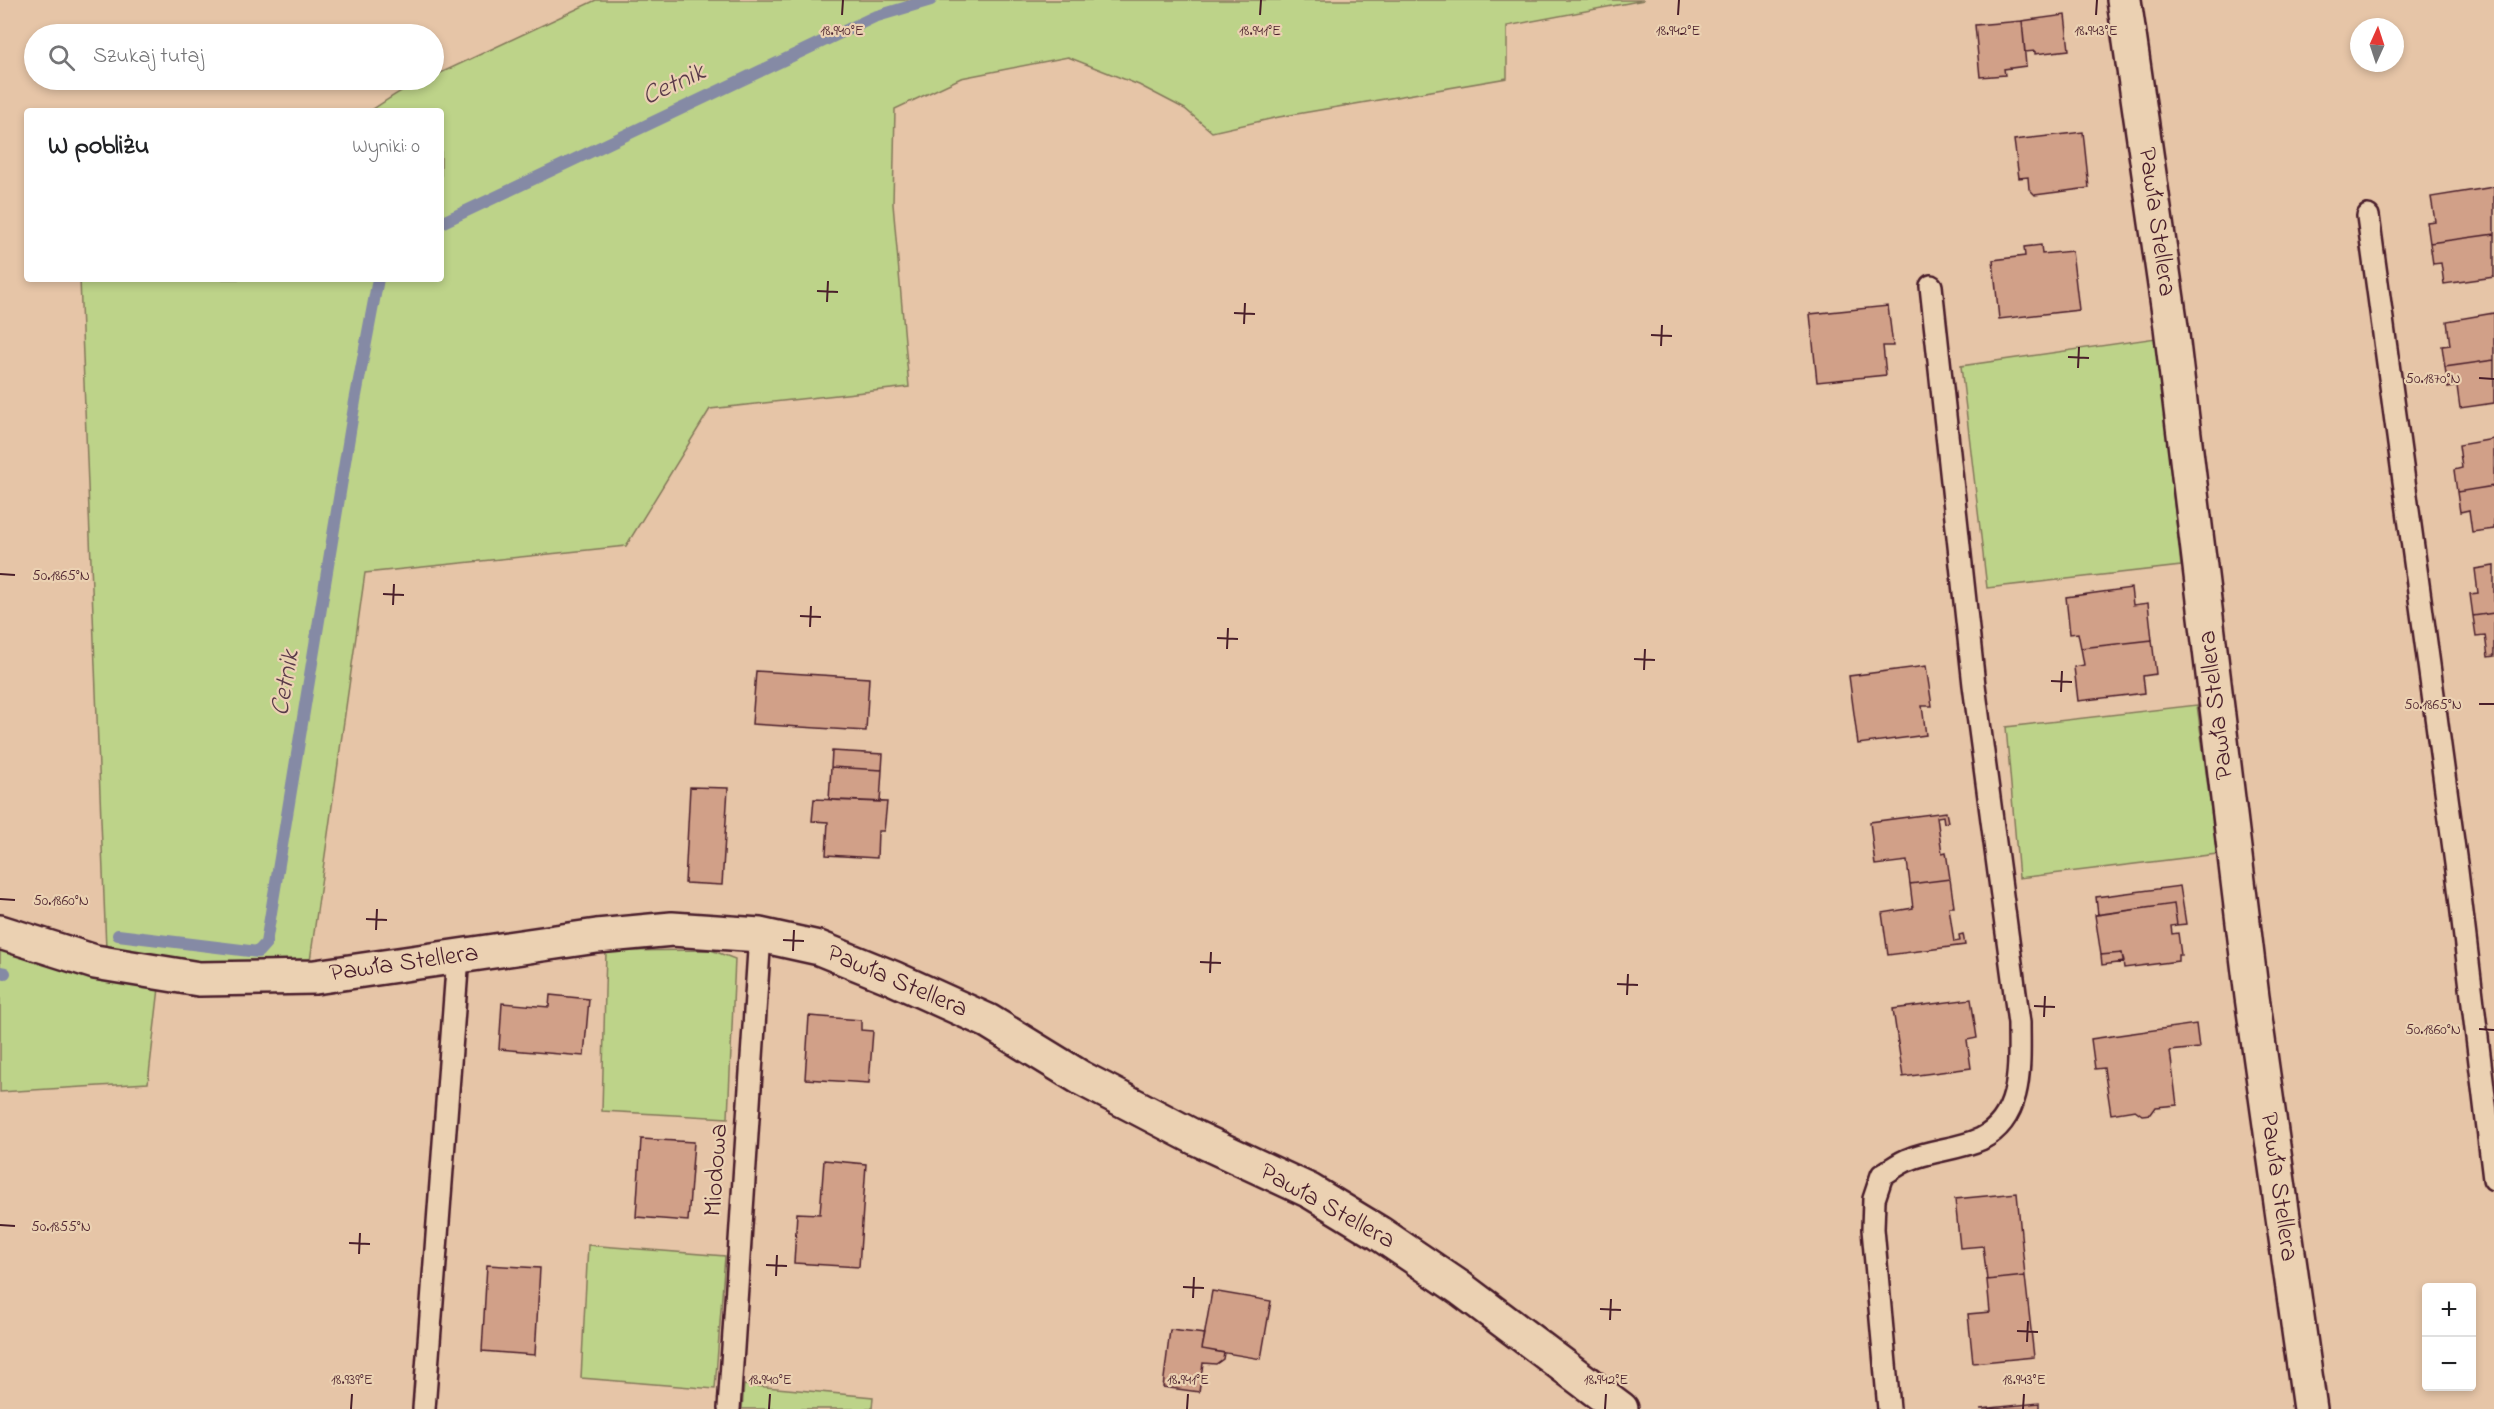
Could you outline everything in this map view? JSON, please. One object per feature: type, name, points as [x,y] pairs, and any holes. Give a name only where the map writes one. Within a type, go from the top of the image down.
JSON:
[{"type":"street","name":"Pawła Stellera","points":[[2124,0],[2171,327],[2252,996],[2310,1409]]},
{"type":"street","name":"Pawła Stellera","points":[[0,932],[95,962],[199,979],[315,977],[597,936],[672,929],[760,935],[819,948],[893,978],[988,1021],[1081,1078],[1196,1138],[1310,1191],[1379,1233],[1460,1288],[1621,1409]]},
{"type":"lane","points":[[2368,216],[2455,860],[2494,1179]]},
{"type":"lane","points":[[1889,1409],[1873,1229],[1874,1199],[1882,1175],[1909,1159],[1981,1139],[2005,1119],[2015,1095],[2019,1068],[2019,1023],[1974,685],[1930,286]]},
{"type":"lane","name":"Miodowa","points":[[729,1409],[760,935]]},
{"type":"lane","points":[[424,1409],[458,956]]},
{"type":"green space","points":[[596,0],[1644,0],[1507,26],[1507,78],[1279,117],[1212,132],[1185,109],[1139,85],[1068,57],[961,78],[895,109],[893,204],[909,387],[710,409],[626,546],[365,573],[310,961],[198,963],[106,949],[80,282],[444,282],[444,108],[374,108],[403,90],[444,90],[444,71]]},
{"type":"green space","points":[[2156,338],[2181,566],[1987,588],[1961,366]]},
{"type":"green space","points":[[2197,705],[2217,854],[2019,878],[2006,727]]},
{"type":"green space","points":[[0,947],[159,988],[148,1083],[0,1092]]},
{"type":"green space","points":[[711,950],[735,959],[728,1118],[602,1111],[606,951]]},
{"type":"green space","points":[[588,1245],[725,1256],[715,1389],[581,1378]]},
{"type":"green space","points":[[744,1385],[873,1397],[872,1409],[742,1409]]},
{"type":"building","points":[[2065,15],[2069,50],[2035,54],[2035,51],[2025,52],[2022,21]]},
{"type":"building","points":[[2022,21],[2026,66],[2004,69],[2005,75],[1980,77],[1975,25]]},
{"type":"building","points":[[2083,132],[2089,188],[2035,195],[2029,189],[2028,177],[2019,178],[2014,140]]},
{"type":"building","points":[[2494,187],[2494,234],[2430,243],[2427,222],[2435,221],[2431,197]]},
{"type":"building","points":[[2494,234],[2494,277],[2444,284],[2441,263],[2433,264],[2430,243]]},
{"type":"building","points":[[2041,245],[2042,254],[2072,251],[2079,310],[1999,319],[1993,260],[2025,256],[2024,247]]},
{"type":"building","points":[[1888,306],[1893,346],[1883,346],[1886,375],[1817,382],[1810,314]]},
{"type":"building","points":[[2494,313],[2494,360],[2445,367],[2442,346],[2450,345],[2447,321]]},
{"type":"building","points":[[2494,360],[2494,403],[2460,408],[2457,386],[2448,388],[2445,367]]},
{"type":"building","points":[[2494,439],[2494,486],[2457,492],[2454,470],[2462,468],[2459,445]]},
{"type":"building","points":[[2494,486],[2494,529],[2472,532],[2469,510],[2460,512],[2457,492]]},
{"type":"building","points":[[2494,566],[2494,613],[2473,616],[2470,594],[2478,593],[2475,569]]},
{"type":"building","points":[[2131,588],[2133,605],[2148,603],[2152,640],[2081,648],[2078,633],[2070,634],[2066,597]]},
{"type":"building","points":[[2494,613],[2494,656],[2488,657],[2485,635],[2476,636],[2473,616]]},
{"type":"building","points":[[2152,640],[2156,674],[2143,676],[2145,693],[2078,701],[2074,667],[2084,665],[2081,648]]},
{"type":"building","points":[[1926,666],[1932,706],[1922,706],[1926,735],[1858,744],[1849,676]]},
{"type":"building","points":[[756,671],[869,678],[866,731],[752,724]]},
{"type":"building","points":[[832,751],[883,754],[882,770],[831,767]]},
{"type":"building","points":[[831,767],[882,770],[880,802],[829,800]]},
{"type":"building","points":[[690,787],[728,788],[722,885],[685,883]]},
{"type":"building","points":[[814,799],[887,802],[884,831],[878,831],[877,858],[826,855],[828,822],[812,821]]},
{"type":"building","points":[[1946,812],[1948,822],[1944,823],[1943,816],[1937,817],[1942,853],[1946,852],[1950,879],[1910,884],[1907,861],[1875,865],[1870,822]]},
{"type":"building","points":[[1950,879],[1954,907],[1949,907],[1954,942],[1960,941],[1959,935],[1963,934],[1965,945],[1888,955],[1882,913],[1913,908],[1910,884]]},
{"type":"building","points":[[2180,886],[2186,924],[2177,925],[2174,904],[2098,915],[2096,897]]},
{"type":"building","points":[[2174,904],[2177,925],[2171,926],[2172,934],[2178,933],[2181,955],[2178,955],[2178,961],[2124,968],[2122,953],[2101,955],[2095,915]]},
{"type":"building","points":[[2122,953],[2124,962],[2102,965],[2101,955]]},
{"type":"building","points":[[550,995],[589,999],[584,1056],[499,1049],[502,1003],[549,1007]]},
{"type":"building","points":[[1971,999],[1977,1038],[1967,1040],[1971,1068],[1903,1077],[1893,1009]]},
{"type":"building","points":[[809,1016],[861,1020],[861,1030],[873,1031],[869,1083],[805,1079]]},
{"type":"building","points":[[2196,1024],[2199,1048],[2170,1051],[2177,1105],[2156,1107],[2151,1114],[2142,1115],[2135,1110],[2111,1114],[2104,1068],[2095,1069],[2091,1039]]},
{"type":"building","points":[[641,1139],[694,1142],[688,1221],[636,1217]]},
{"type":"building","points":[[824,1160],[866,1164],[859,1267],[794,1263],[797,1213],[820,1214]]},
{"type":"building","points":[[2017,1193],[2025,1276],[1987,1280],[1983,1246],[1960,1248],[1955,1199]]},
{"type":"building","points":[[487,1265],[540,1268],[535,1355],[482,1351]]},
{"type":"building","points":[[2025,1276],[2034,1357],[1973,1363],[1968,1314],[1990,1312],[1987,1280]]},
{"type":"building","points":[[1212,1291],[1271,1301],[1261,1359],[1202,1349]]},
{"type":"building","points":[[1170,1330],[1205,1334],[1202,1349],[1224,1353],[1223,1359],[1216,1364],[1203,1363],[1199,1392],[1163,1387]]},
{"type":"building","points":[[2039,1403],[2039,1409],[1980,1409]]},
{"type":"waterway","name":"Cetnik","points":[[444,222],[874,17],[931,0]]},
{"type":"waterway","name":"Cetnik","points":[[118,935],[258,952],[266,943],[355,401],[377,282]]},
{"type":"waterway","name":"Cetnik","points":[[0,972],[5,973]]}]
